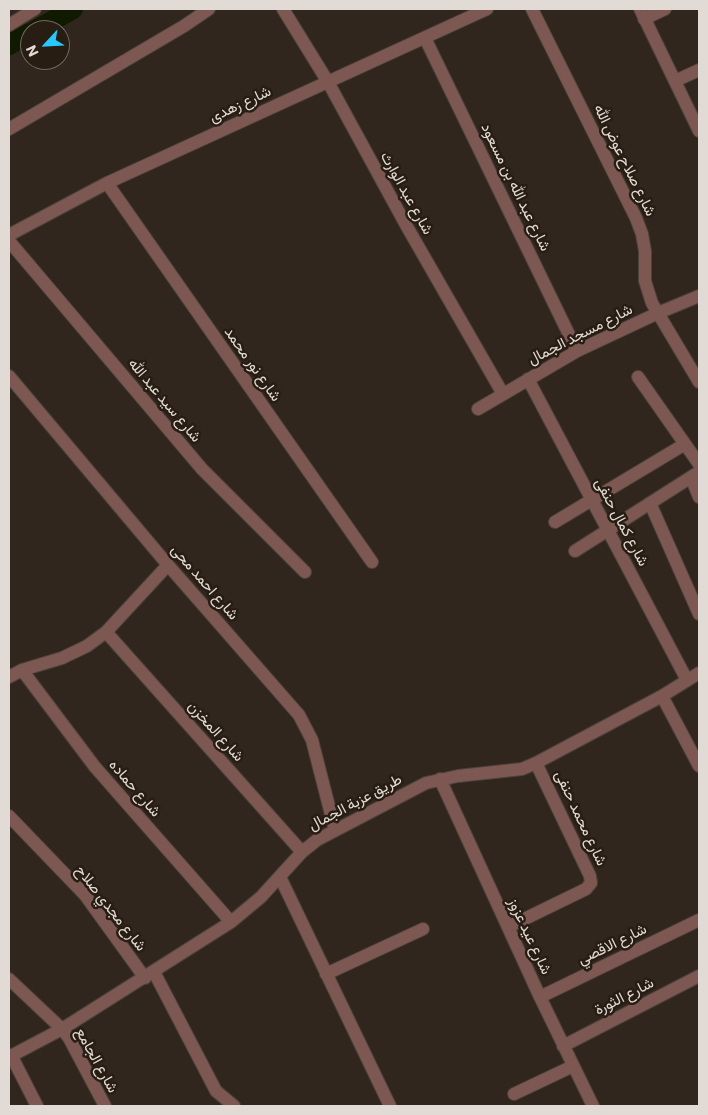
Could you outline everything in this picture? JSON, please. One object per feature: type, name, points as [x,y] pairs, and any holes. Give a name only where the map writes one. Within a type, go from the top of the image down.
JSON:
[{"type":"street","points":[[9,25],[35,9]]},
{"type":"street","points":[[9,129],[184,26],[209,9]]},
{"type":"street","name":"شارع عبد الوارث","points":[[283,9],[328,82],[406,225],[503,394]]},
{"type":"street","name":"شارع زهدى","points":[[9,234],[107,183],[487,9]]},
{"type":"street","name":"شارع صلاح عوض الله","points":[[532,9],[636,218],[642,234],[646,286],[652,303],[699,382]]},
{"type":"street","points":[[665,9],[642,14],[699,131]]},
{"type":"street","name":"شارع عبد الله بن مسعود","points":[[425,38],[578,351]]},
{"type":"street","points":[[675,82],[699,70]]},
{"type":"street","name":"شارع نور محمد","points":[[107,183],[372,562]]},
{"type":"street","name":"شارع سيد عبد الله","points":[[9,242],[202,469],[305,572]]},
{"type":"street","name":"شارع مسجد الجمال","points":[[478,409],[578,351],[699,296]]},
{"type":"street","name":"شارع احمد محى","points":[[9,376],[168,565],[299,715],[312,740],[334,830]]},
{"type":"street","points":[[638,377],[699,464]]},
{"type":"street","name":"شارع كمال حنفى","points":[[528,379],[687,680]]},
{"type":"street","points":[[555,522],[685,444]]},
{"type":"street","points":[[575,551],[695,474],[699,498]]},
{"type":"street","points":[[650,503],[699,614]]},
{"type":"street","points":[[9,677],[22,670],[62,658],[88,646],[106,632],[168,565]]},
{"type":"street","name":"شارع المخزن","points":[[106,632],[302,852]]},
{"type":"street","name":"شارع حماده","points":[[22,670],[95,767],[231,922]]},
{"type":"street","name":"طريق عزبة الجمال","points":[[10,1056],[62,1029],[231,922],[261,897],[302,852],[334,830],[426,783],[440,779],[522,769],[536,763],[662,696],[699,673]]},
{"type":"street","points":[[662,696],[699,766]]},
{"type":"street","name":"شارع محمد حنفى","points":[[508,927],[586,889],[591,883],[590,876],[536,763]]},
{"type":"street","name":"شارع عيد عزوز","points":[[440,779],[540,997],[593,1106]]},
{"type":"street","name":"شارع مجدي صلاح","points":[[9,816],[85,895],[149,975],[216,1091],[234,1106]]},
{"type":"street","points":[[280,877],[390,1106]]},
{"type":"street","name":"شارع الاقصي","points":[[540,997],[699,920]]},
{"type":"street","points":[[326,974],[423,929]]},
{"type":"street","name":"شارع الثورة","points":[[563,1046],[699,976]]},
{"type":"street","name":"شارع الجامع","points":[[9,979],[62,1029],[76,1050],[105,1106]]},
{"type":"street","points":[[10,1056],[37,1106]]},
{"type":"street","points":[[514,1094],[573,1066]]},
{"type":"waterway","points":[[54,20],[73,9]]},
{"type":"waterway","points":[[9,45],[20,39]]}]
